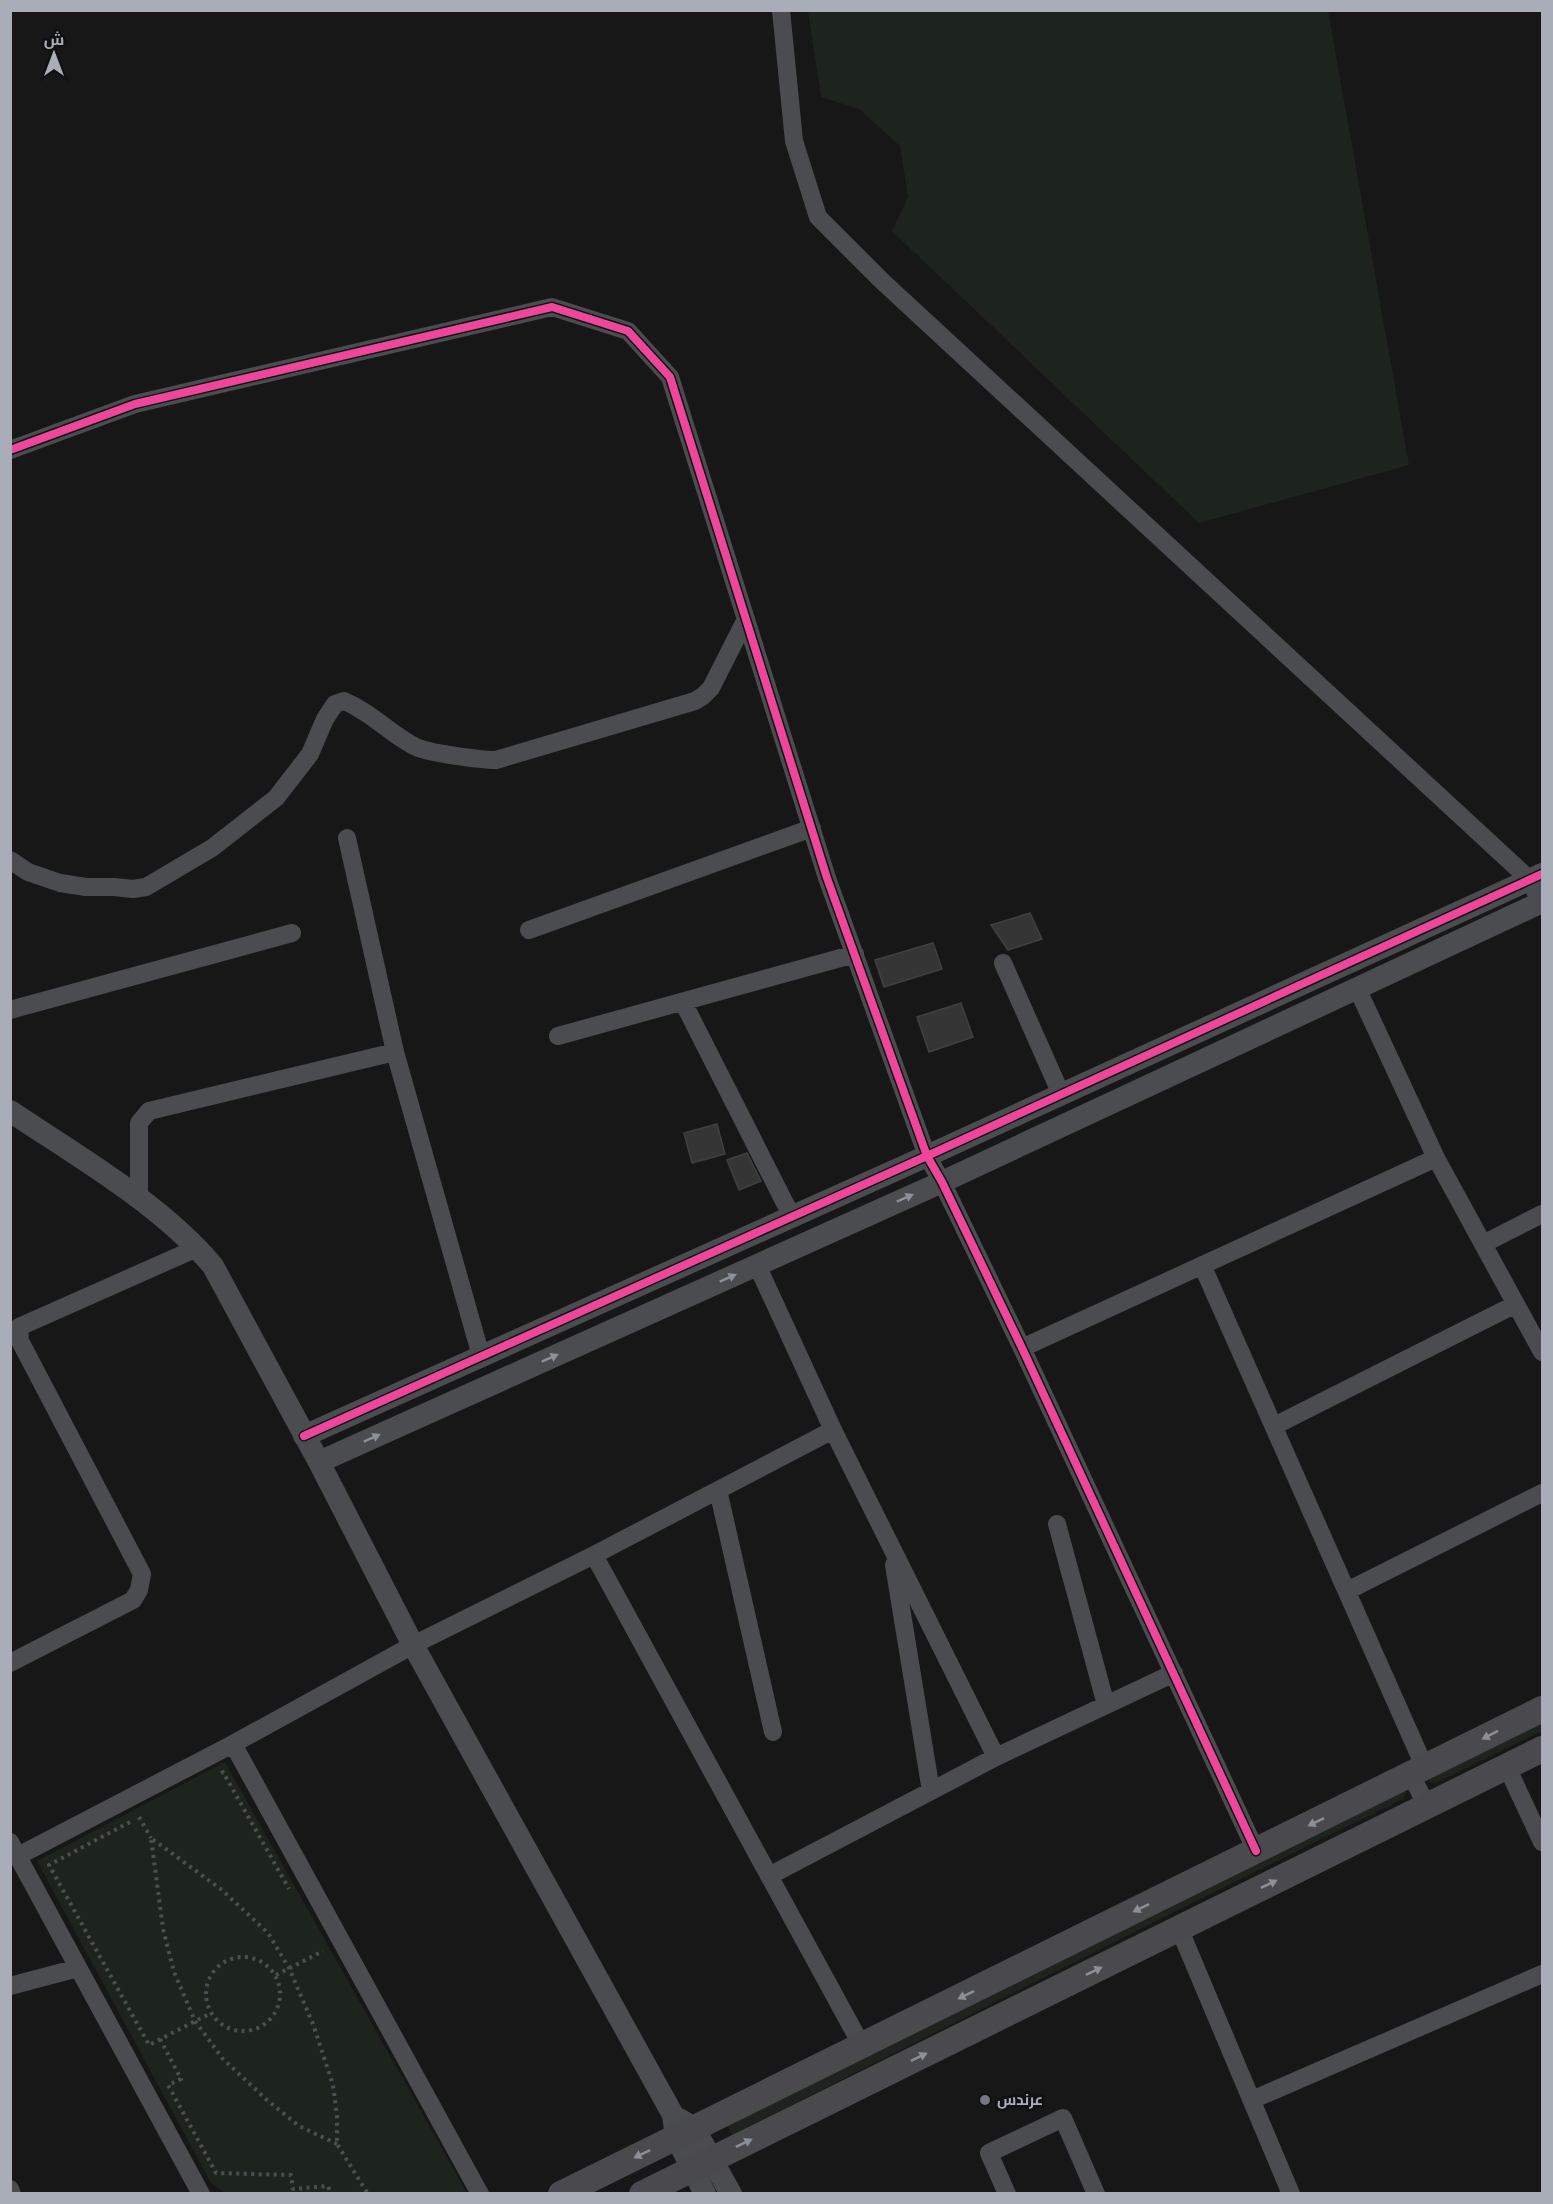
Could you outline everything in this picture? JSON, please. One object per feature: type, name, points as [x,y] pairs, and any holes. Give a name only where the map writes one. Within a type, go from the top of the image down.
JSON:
[{"type":"main road","points":[[561,2193],[681,2127],[862,2046],[1542,1709]]},
{"type":"main road","points":[[642,2193],[1542,1749]]},
{"type":"street","points":[[319,1462],[942,1182],[1542,904],[1536,877],[891,289],[818,217],[794,141],[781,10]]},
{"type":"street","points":[[10,450],[135,404],[552,307],[628,331],[670,377],[812,828],[927,1156],[1023,1348],[1256,1851]]},
{"type":"street","points":[[10,860],[28,872],[60,883],[86,887],[133,889],[146,887],[212,848],[276,798],[310,754],[325,719],[335,704],[344,701],[363,709],[415,747],[483,760],[496,760],[684,704],[703,696],[711,688],[746,619]]},
{"type":"street","points":[[529,930],[812,828]]},
{"type":"street","points":[[347,838],[395,1052],[481,1356]]},
{"type":"street","points":[[304,1436],[927,1156],[1536,877]]},
{"type":"street","points":[[10,1010],[292,933]]},
{"type":"street","points":[[558,1036],[855,954]]},
{"type":"street","points":[[1003,963],[1061,1095]]},
{"type":"street","points":[[1357,988],[1436,1158],[1542,1352]]},
{"type":"street","points":[[683,1002],[792,1217]]},
{"type":"street","points":[[139,1199],[139,1123],[149,1111],[395,1052]]},
{"type":"street","points":[[10,1111],[139,1199],[197,1248],[213,1266],[319,1462],[413,1645],[681,2127],[702,2164],[731,2193]]},
{"type":"street","points":[[1023,1348],[1436,1158]]},
{"type":"street","points":[[1483,1244],[1542,1214]]},
{"type":"street","points":[[10,1663],[133,1600],[139,1590],[142,1574],[20,1341],[19,1326],[197,1248]]},
{"type":"street","points":[[757,1265],[833,1430],[996,1757]]},
{"type":"street","points":[[1202,1265],[1347,1591],[1418,1771],[1427,1806]]},
{"type":"street","points":[[1274,1426],[1516,1304]]},
{"type":"street","points":[[201,2193],[14,1849],[233,1744],[413,1645],[594,1555],[833,1430]]},
{"type":"street","points":[[718,1490],[773,1732]]},
{"type":"street","points":[[1347,1591],[1542,1493]]},
{"type":"street","points":[[1057,1524],[1106,1706]]},
{"type":"street","points":[[891,1545],[931,1791]]},
{"type":"street","points":[[594,1555],[862,2046]]},
{"type":"street","points":[[769,1876],[996,1757],[1174,1673]]},
{"type":"street","points":[[233,1744],[480,2193]]},
{"type":"street","points":[[1506,1767],[1542,1842]]},
{"type":"street","points":[[1179,1928],[1291,2193]]},
{"type":"street","points":[[10,1986],[78,1968]]},
{"type":"street","points":[[1252,2100],[1542,1974]]},
{"type":"street","points":[[1007,2193],[989,2153],[1063,2118],[1096,2193]]},
{"type":"street","points":[[702,2164],[705,2193]]},
{"type":"street","points":[[10,2189],[12,2193]]},
{"type":"path","points":[[212,1778],[223,1772],[290,1891]]},
{"type":"path","points":[[149,1811],[49,1864],[148,2045],[211,2013]]},
{"type":"path","points":[[139,1817],[151,1839],[163,1929],[174,1972],[195,2021],[223,2059],[267,2100],[300,2126],[337,2144],[368,2193]]},
{"type":"path","points":[[151,1839],[201,1874],[268,1933],[289,1968],[313,2024],[333,2085],[337,2116],[337,2144]]},
{"type":"path","points":[[318,1941],[329,1961]]},
{"type":"path","points":[[276,1975],[323,1951]]},
{"type":"path","points":[[236,1957],[249,1957],[261,1961],[276,1975],[281,1992],[279,2005],[273,2017],[264,2026],[247,2031],[229,2029],[211,2013],[206,1990],[212,1974],[225,1961],[236,1957]]},
{"type":"path","points":[[160,2039],[181,2079],[168,2085],[216,2173],[291,2175],[293,2189],[328,2186],[331,2193]]},
{"type":"shaded area","points":[[808,11],[1328,11],[1409,465],[1199,523],[892,231],[908,197],[900,146],[859,109],[821,97]]},
{"type":"shaded area","points":[[1542,1721],[1542,1731],[1436,1783],[1429,1782],[1430,1775]]},
{"type":"shaded area","points":[[225,1762],[467,2193],[227,2194],[211,2183],[37,1861]]},
{"type":"shaded area","points":[[1399,1791],[1406,1792],[1403,1799],[732,2135],[727,2124]]},
{"type":"building","points":[[1030,913],[1042,939],[1008,950],[991,925]]},
{"type":"building","points":[[933,943],[942,969],[884,987],[875,960]]},
{"type":"building","points":[[961,1003],[973,1037],[929,1052],[917,1017]]},
{"type":"building","points":[[717,1124],[725,1154],[692,1163],[684,1133]]},
{"type":"building","points":[[747,1153],[761,1181],[739,1190],[727,1160]]},
{"type":"cycle path","points":[[10,450],[135,404],[552,307],[628,331],[670,377],[827,878],[927,1156],[942,1182],[1022,1348],[1256,1851]]},
{"type":"cycle path","points":[[304,1436],[927,1156],[1542,874]]},
{"type":"place","name":"عرندس","points":[[985,2100]]}]
